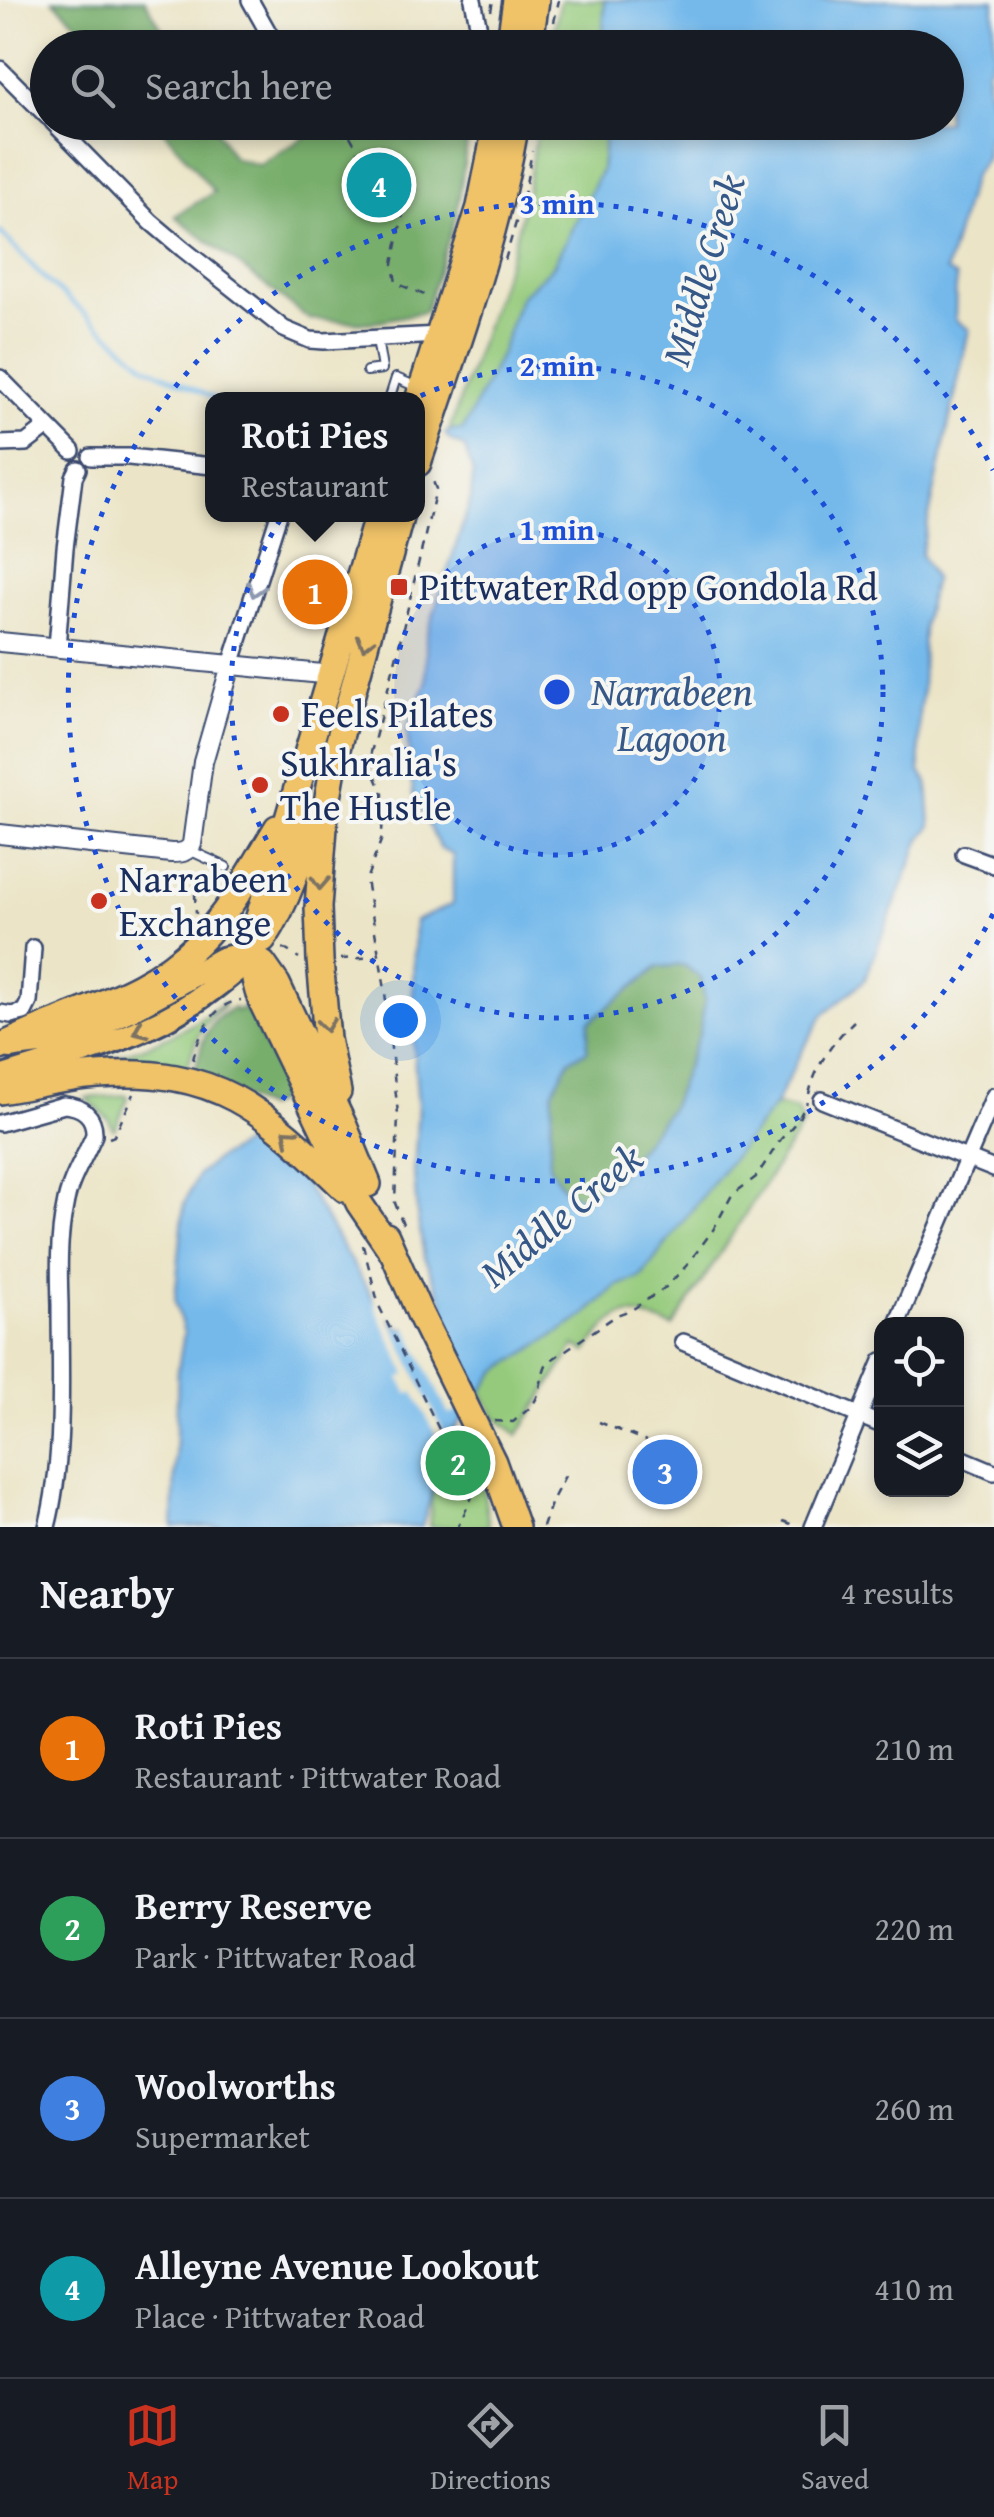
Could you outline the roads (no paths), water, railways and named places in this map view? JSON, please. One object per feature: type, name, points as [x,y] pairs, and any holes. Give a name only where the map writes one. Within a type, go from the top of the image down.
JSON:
[{"type":"highway","points":[[512,30],[516,0]]},
{"type":"highway","points":[[532,30],[536,0]]},
{"type":"highway","points":[[421,392],[480,207],[494,140]]},
{"type":"highway","points":[[425,466],[491,238],[513,140]]},
{"type":"highway","points":[[376,522],[256,927],[252,976],[260,1000],[360,1202],[379,1254],[420,1314],[494,1462],[515,1526]]},
{"type":"highway","points":[[344,1126],[327,1039],[321,980],[319,922],[324,827],[336,752],[399,522]]},
{"type":"highway","points":[[252,957],[293,883],[318,788],[336,752]]},
{"type":"highway","points":[[0,1047],[126,994],[175,963],[200,942],[232,901],[294,802]]},
{"type":"highway","points":[[252,957],[264,964],[277,984],[344,1126],[368,1183],[379,1254]]},
{"type":"highway","points":[[0,1091],[64,1079],[125,1074],[153,1074],[206,1085],[277,1124],[360,1202]]},
{"type":"main road","points":[[0,1047],[54,1041],[99,1025],[140,1007],[222,959],[252,957]]},
{"type":"main road","points":[[0,1078],[123,1038],[159,1022],[192,1003],[252,957]]},
{"type":"street","points":[[250,0],[267,30]]},
{"type":"street","points":[[473,0],[479,30]]},
{"type":"street","points":[[0,69],[30,99]]},
{"type":"street","points":[[71,140],[166,235],[284,329],[310,340],[339,342],[440,335]]},
{"type":"street","points":[[0,378],[72,451]]},
{"type":"street","points":[[0,444],[26,443],[48,427]]},
{"type":"street","points":[[82,447],[88,450],[88,466],[78,468],[70,462],[72,451],[82,447]]},
{"type":"street","points":[[91,456],[205,465]]},
{"type":"street","points":[[57,647],[65,548],[78,468]]},
{"type":"street","points":[[0,834],[171,853],[188,849],[203,762],[276,522]]},
{"type":"street","points":[[0,642],[332,675]]},
{"type":"street","points":[[964,854],[994,865]]},
{"type":"street","points":[[0,1014],[24,1012],[29,1002],[34,948]]},
{"type":"street","points":[[900,1317],[994,1096]]},
{"type":"street","points":[[814,1100],[994,1169]]},
{"type":"street","points":[[0,1123],[72,1105],[93,1121],[94,1136],[73,1178],[60,1236],[60,1432],[48,1527]]},
{"type":"street","points":[[683,1342],[874,1422]]},
{"type":"street","points":[[813,1527],[874,1380]]},
{"type":"street","points":[[964,1459],[994,1472]]},
{"type":"lane","points":[[378,340],[382,368]]},
{"type":"lane","points":[[366,371],[382,368],[398,374],[392,392]]},
{"type":"lane","points":[[396,378],[417,392]]},
{"type":"lane","points":[[188,849],[226,866]]},
{"type":"water","name":"Narrabeen Lagoon","points":[[605,0],[994,0],[994,55],[987,69],[994,130],[987,139],[986,158],[973,175],[946,271],[956,277],[955,320],[969,329],[921,554],[934,579],[923,624],[919,713],[920,772],[928,783],[931,826],[921,839],[864,981],[823,1015],[775,1105],[641,1277],[616,1286],[583,1317],[497,1371],[446,1441],[422,1527],[173,1527],[178,1369],[184,1333],[175,1301],[184,1204],[198,1175],[215,1160],[244,1144],[270,1151],[295,1168],[382,1313],[402,1329],[426,1321],[444,1304],[424,1257],[417,1214],[414,1172],[418,1106],[412,1027],[415,921],[453,904],[453,855],[440,848],[413,794],[407,730],[426,684],[426,638],[471,499],[473,474],[465,448],[445,434],[463,430],[501,353],[520,297],[553,266],[601,171],[604,140],[964,140],[964,30],[603,30]],"holes":[[[684,965],[701,978],[705,1002],[699,1035],[670,1109],[613,1181],[580,1198],[566,1192],[549,1166],[553,1090],[570,1059],[587,1051],[589,1022],[658,967]]]},
{"type":"waterway","points":[[0,232],[47,281],[146,366],[205,394]]},
{"type":"place","name":"Alleyne Avenue Lookout","points":[[379,185]]},
{"type":"place","name":"Pittwater Rd opp Gondola Rd","points":[[399,587]]},
{"type":"place","name":"Roti Pies","points":[[315,592]]},
{"type":"place","name":"Feels Pilates","points":[[281,714]]},
{"type":"place","name":"Sukhralia's The Hustle","points":[[260,785]]},
{"type":"place","name":"Narrabeen Exchange","points":[[99,901]]},
{"type":"place","name":"Berry Reserve","points":[[458,1463]]},
{"type":"place","name":"Woolworths","points":[[665,1472]]},
{"type":"water label","name":"Middle Creek","points":[[703,270]]},
{"type":"water label","name":"Middle Creek","points":[[561,1215]]}]
